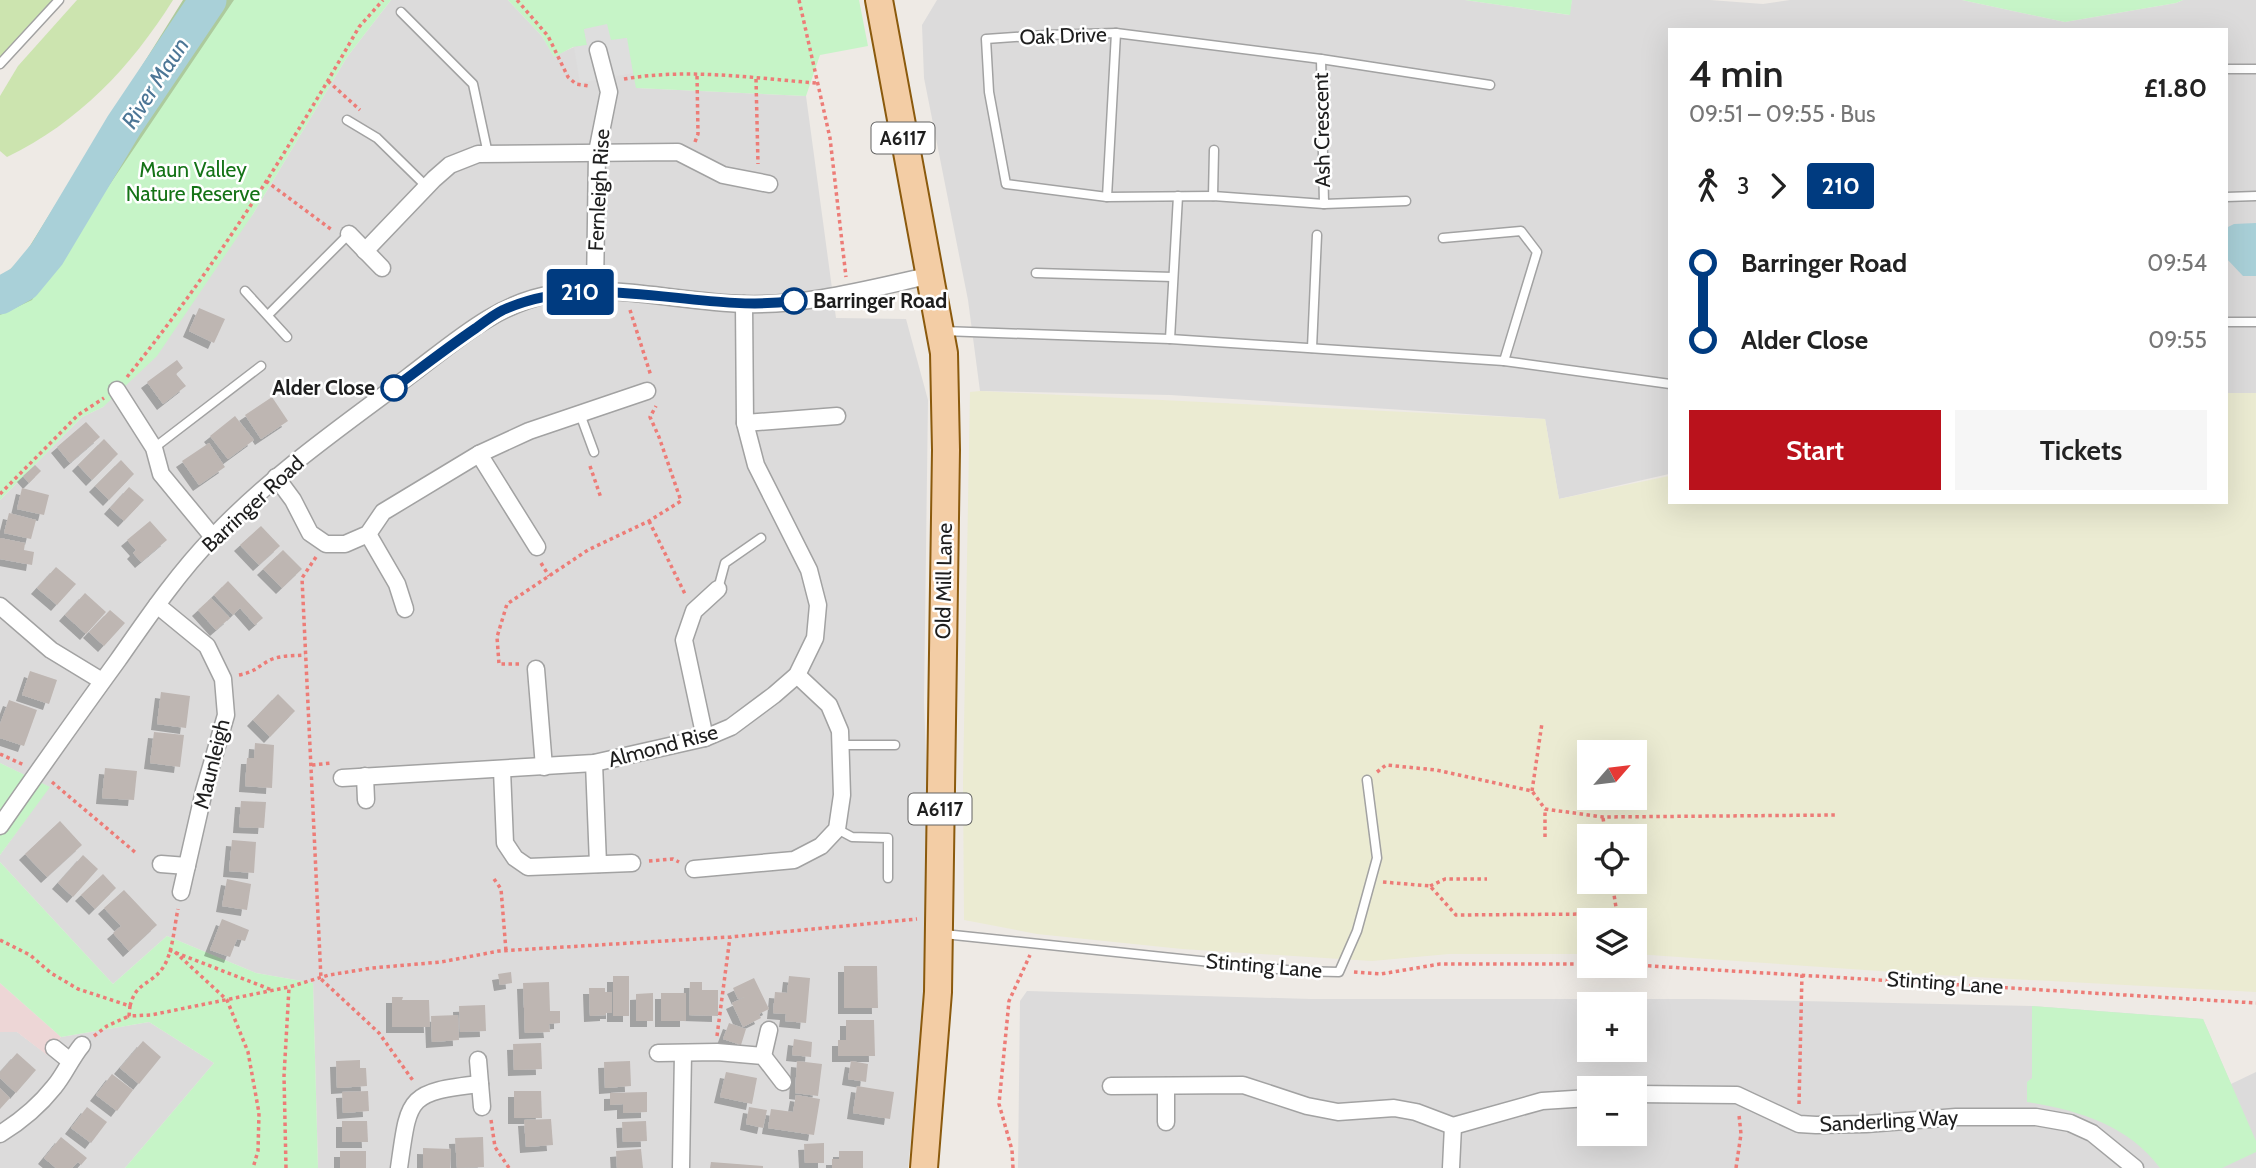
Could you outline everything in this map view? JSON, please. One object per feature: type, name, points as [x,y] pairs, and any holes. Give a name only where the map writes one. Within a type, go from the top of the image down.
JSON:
[{"type":"main road","name":"Old Mill Lane","points":[[879,0],[944,353],[946,450],[938,992],[924,1168]]},
{"type":"street","name":"Fernleigh Rise","points":[[594,290],[597,152],[609,92],[598,50]]},
{"type":"street","points":[[365,251],[426,186],[450,166],[478,154],[678,152],[723,175],[769,184]]},
{"type":"street","points":[[349,234],[382,268]]},
{"type":"street","name":"Barringer Road","points":[[0,826],[157,605],[214,537],[276,477],[458,340],[501,311],[550,294],[594,290],[744,304],[779,303],[848,293],[928,276]]},
{"type":"street","name":"Almond Rise","points":[[339,770],[365,776],[594,763],[705,738],[731,727],[797,675],[815,638],[818,606],[809,570],[756,465],[745,423],[744,304]]},
{"type":"street","points":[[117,390],[154,448],[162,474],[173,491],[214,537]]},
{"type":"street","points":[[276,477],[293,500],[310,533],[326,544],[345,544],[368,534],[383,512],[479,454],[510,439],[652,390]]},
{"type":"street","points":[[745,423],[837,416]]},
{"type":"street","points":[[479,454],[537,547]]},
{"type":"street","points":[[368,534],[397,584],[405,609]]},
{"type":"street","points":[[705,738],[684,640],[694,611],[718,589]]},
{"type":"street","name":"Maunleigh","points":[[157,605],[207,646],[223,679],[226,715],[204,791],[181,892]]},
{"type":"street","points":[[0,606],[51,650],[103,681]]},
{"type":"street","points":[[537,675],[544,767]]},
{"type":"street","points":[[694,869],[794,860],[821,846],[837,828],[842,795],[840,730],[829,705],[797,675]]},
{"type":"street","points":[[594,763],[598,864]]},
{"type":"street","points":[[502,770],[505,843],[515,858],[528,867],[637,863]]},
{"type":"street","points":[[365,776],[366,800]]},
{"type":"street","points":[[161,864],[187,866]]},
{"type":"street","points":[[763,1056],[769,1030]]},
{"type":"street","points":[[0,1134],[22,1120],[47,1094],[82,1045]]},
{"type":"street","points":[[54,1048],[69,1061]]},
{"type":"street","points":[[658,1053],[717,1052],[763,1056],[783,1082]]},
{"type":"street","points":[[681,1168],[683,1053]]},
{"type":"street","points":[[478,1060],[481,1107]]},
{"type":"street","points":[[399,1168],[410,1107],[438,1088],[480,1084]]},
{"type":"street","points":[[1111,1086],[1243,1086],[1307,1106],[1338,1112],[1394,1108],[1416,1112],[1453,1126],[1542,1101],[1577,1099]]},
{"type":"street","points":[[1166,1086],[1166,1122]]},
{"type":"street","name":"Sanderling Way","points":[[1647,1094],[1737,1095],[1799,1124],[1866,1124],[1956,1117],[2036,1117],[2070,1123],[2092,1133],[2134,1168]]},
{"type":"street","points":[[1451,1168],[1453,1126]]},
{"type":"lane","points":[[0,64],[59,0]]},
{"type":"lane","points":[[401,12],[473,83],[488,154]]},
{"type":"lane","points":[[1107,197],[1116,33]]},
{"type":"lane","name":"Oak Drive","points":[[1324,204],[1213,196],[1107,197],[1006,184],[989,92],[986,39],[1116,33],[1321,59],[1490,85]]},
{"type":"lane","name":"Ash Crescent","points":[[1321,59],[1324,204],[1406,201]]},
{"type":"lane","points":[[2228,69],[2256,69]]},
{"type":"lane","points":[[347,120],[377,138],[426,186]]},
{"type":"lane","points":[[1213,196],[1214,150]]},
{"type":"lane","points":[[1170,339],[1178,196]]},
{"type":"lane","points":[[2228,197],[2256,196]]},
{"type":"lane","points":[[1443,238],[1521,231],[1537,252],[1504,361]]},
{"type":"lane","points":[[268,315],[349,234]]},
{"type":"lane","points":[[1312,348],[1317,234]]},
{"type":"lane","points":[[1036,273],[1173,277]]},
{"type":"lane","points":[[245,291],[287,337]]},
{"type":"lane","points":[[2228,322],[2256,322]]},
{"type":"lane","points":[[939,330],[1170,339],[1504,361],[1668,384]]},
{"type":"lane","points":[[154,448],[261,366]]},
{"type":"lane","points":[[580,414],[594,453]]},
{"type":"lane","points":[[718,589],[725,562],[761,538]]},
{"type":"lane","points":[[841,745],[895,745]]},
{"type":"lane","points":[[1339,971],[1357,931],[1377,858],[1367,780]]},
{"type":"lane","points":[[837,828],[852,837],[888,838],[888,878]]},
{"type":"lane","name":"Stinting Lane","points":[[939,925],[1035,943],[1296,971],[1339,971]]},
{"type":"path","points":[[0,494],[78,415],[117,390],[161,335],[236,230],[359,27],[383,0]]},
{"type":"path","points":[[517,0],[548,36],[568,77],[576,84],[587,86],[643,76],[697,75],[816,83]]},
{"type":"path","points":[[799,0],[830,138],[848,293]]},
{"type":"path","points":[[694,146],[698,134],[697,75]]},
{"type":"path","points":[[756,79],[758,162]]},
{"type":"path","points":[[266,181],[333,231],[349,234]]},
{"type":"path","points":[[537,675],[517,663],[499,664],[497,637],[507,604],[588,550],[649,521],[681,501],[650,417],[652,390],[624,291]]},
{"type":"path","points":[[594,453],[586,455],[601,498]]},
{"type":"path","points":[[649,521],[694,611]]},
{"type":"path","points":[[326,544],[302,578],[321,979],[379,1033],[423,1096]]},
{"type":"path","points":[[223,679],[254,672],[270,660],[305,655]]},
{"type":"path","points":[[1532,791],[1542,723]]},
{"type":"path","points":[[0,754],[24,766]]},
{"type":"path","points":[[311,765],[339,770]]},
{"type":"path","points":[[1367,780],[1386,765],[1436,770],[1532,791],[1545,809],[1545,838]]},
{"type":"path","points":[[50,781],[136,853]]},
{"type":"path","points":[[1545,809],[1603,817],[1836,815]]},
{"type":"path","points":[[1603,817],[1604,824]]},
{"type":"path","points":[[637,863],[673,859]]},
{"type":"path","points":[[494,879],[500,889],[506,951]]},
{"type":"path","points":[[1370,881],[1430,886],[1445,879],[1487,879]]},
{"type":"path","points":[[1430,886],[1456,915],[1577,914]]},
{"type":"path","points":[[129,1016],[133,995],[138,987],[163,968],[181,892]]},
{"type":"path","points":[[82,1045],[107,1026],[129,1016],[151,1015],[227,1000],[289,987],[329,975],[372,968],[441,962],[506,951],[939,925]]},
{"type":"path","points":[[717,1052],[730,937]]},
{"type":"path","points":[[0,940],[30,955],[51,973],[78,989],[130,1006]]},
{"type":"path","points":[[1013,1168],[1012,1150],[999,1104],[1009,1001],[1035,943]]},
{"type":"path","points":[[169,950],[273,990]]},
{"type":"path","points":[[175,952],[227,1000],[248,1052],[259,1113],[258,1151],[253,1168]]},
{"type":"path","name":"Stinting Lane","points":[[1339,971],[1381,974],[1440,964],[1577,964]]},
{"type":"path","name":"Stinting Lane","points":[[1647,966],[2256,1003]]},
{"type":"path","points":[[1799,1124],[1801,973]]},
{"type":"path","points":[[286,1168],[284,1076],[289,987]]},
{"type":"path","points":[[1736,1168],[1741,1134],[1737,1095]]},
{"type":"path","points":[[481,1107],[488,1107],[495,1147],[509,1168]]},
{"type":"shaded area","points":[[391,0],[508,0],[542,36],[554,56],[574,47],[584,29],[607,24],[627,38],[637,88],[806,96],[836,318],[906,319],[928,400],[924,702],[929,842],[928,985],[908,1168],[318,1168],[313,983],[256,973],[167,936],[113,984],[0,862],[0,855],[49,787],[0,763],[0,500],[82,417],[103,407],[253,214],[347,57]]},
{"type":"shaded area","points":[[937,0],[1465,0],[1569,15],[1572,0],[1710,0],[1763,4],[1790,0],[1962,0],[2065,22],[2183,0],[2256,0],[2256,393],[2228,393],[2228,28],[1668,28],[1668,474],[1559,499],[1545,419],[1170,395],[980,391],[968,300],[924,78],[922,25]]},
{"type":"shaded area","points":[[607,24],[611,40],[627,38],[633,73],[580,83],[574,47],[587,45],[584,29]]},
{"type":"shaded area","points":[[0,983],[61,1037],[47,1055],[17,1032],[0,1032]]},
{"type":"shaded area","points":[[1027,991],[1311,999],[1577,999],[1577,1062],[1647,1062],[1647,999],[2032,1006],[2203,1019],[2231,1084],[2256,1072],[2256,1168],[1018,1168],[1020,1001]]},
{"type":"shaded area","points":[[149,1022],[214,1063],[125,1168],[0,1168],[0,1032],[17,1032],[46,1054],[61,1037]]},
{"type":"green space","points":[[0,0],[53,0],[0,60]]},
{"type":"green space","points":[[77,0],[173,0],[121,70],[80,110],[33,143],[7,157],[0,151],[0,96],[18,66]]},
{"type":"green space","points":[[183,0],[372,0],[0,422],[0,279],[23,257]]},
{"type":"green space","name":"Maun Valley Nature Reserve","points":[[234,0],[391,0],[347,57],[253,214],[157,356],[103,407],[82,417],[0,500],[0,315],[32,300]]},
{"type":"green space","points":[[508,0],[859,0],[868,46],[820,55],[806,96],[636,88],[626,38],[611,41],[584,29],[587,45],[573,47],[554,57],[542,36]]},
{"type":"green space","points":[[1465,0],[1572,0],[1570,15]]},
{"type":"green space","points":[[1962,0],[2183,0],[2065,22]]},
{"type":"green space","points":[[970,392],[1545,419],[1559,499],[1668,476],[1668,504],[2228,504],[2228,393],[2256,393],[2256,992],[1937,975],[1647,955],[1647,908],[1577,908],[1577,954],[1449,954],[1372,961],[1182,949],[1037,934],[964,920],[963,782]]},
{"type":"green space","points":[[0,763],[50,787],[0,855]]},
{"type":"green space","points":[[0,862],[113,984],[167,936],[256,973],[313,983],[318,1168],[125,1168],[214,1063],[149,1022],[61,1037],[0,983]]},
{"type":"green space","points":[[2032,1006],[2203,1019],[2256,1141],[2256,1152],[2222,1168],[2160,1168],[2147,1153],[2117,1130],[2083,1115],[2027,1102],[2027,1082],[2032,1078]]},
{"type":"water","points":[[2256,223],[2256,276],[2243,276],[2228,260],[2228,227],[2234,224]]},
{"type":"building","points":[[199,308],[225,319],[214,343],[189,331]]},
{"type":"building","points":[[177,360],[183,368],[176,374],[186,386],[163,404],[147,382]]},
{"type":"building","points":[[272,397],[288,421],[261,439],[245,415]]},
{"type":"building","points":[[235,416],[254,440],[228,459],[210,436]]},
{"type":"building","points":[[86,422],[100,437],[70,463],[57,447]]},
{"type":"building","points":[[104,439],[118,454],[92,480],[78,465]]},
{"type":"building","points":[[209,443],[225,467],[199,485],[182,461]]},
{"type":"building","points":[[121,460],[134,474],[109,500],[95,486]]},
{"type":"building","points":[[35,465],[41,471],[29,483],[23,476]]},
{"type":"building","points":[[129,487],[144,500],[124,521],[110,508]]},
{"type":"building","points":[[22,488],[49,495],[44,515],[17,509]]},
{"type":"building","points":[[9,513],[36,520],[31,539],[4,533]]},
{"type":"building","points":[[150,521],[167,540],[141,562],[133,553],[136,550],[127,540]]},
{"type":"building","points":[[261,526],[280,546],[259,565],[240,545]]},
{"type":"building","points":[[0,538],[25,543],[24,550],[34,552],[32,565],[0,559]]},
{"type":"building","points":[[283,550],[302,569],[282,588],[263,569]]},
{"type":"building","points":[[56,567],[76,584],[57,605],[37,588]]},
{"type":"building","points":[[228,581],[263,618],[255,625],[240,608],[233,615],[214,595]]},
{"type":"building","points":[[85,593],[106,612],[86,634],[65,615]]},
{"type":"building","points":[[211,598],[230,618],[216,630],[198,610]]},
{"type":"building","points":[[110,610],[125,623],[104,646],[89,632]]},
{"type":"building","points":[[30,671],[57,680],[49,704],[22,695]]},
{"type":"building","points":[[161,692],[190,696],[186,728],[157,724]]},
{"type":"building","points":[[278,694],[295,711],[270,737],[253,720]]},
{"type":"building","points":[[9,700],[37,710],[24,746],[0,738],[0,724]]},
{"type":"building","points":[[154,732],[184,735],[180,767],[150,763]]},
{"type":"building","points":[[255,743],[274,745],[272,788],[245,786],[247,758],[254,758]]},
{"type":"building","points":[[105,768],[137,771],[134,800],[102,798]]},
{"type":"building","points":[[241,801],[266,802],[264,828],[239,827]]},
{"type":"building","points":[[60,821],[82,845],[47,877],[25,854]]},
{"type":"building","points":[[232,840],[256,842],[254,873],[229,871]]},
{"type":"building","points":[[83,855],[98,869],[73,897],[58,883]]},
{"type":"building","points":[[103,874],[116,888],[95,909],[81,895]]},
{"type":"building","points":[[227,879],[251,884],[247,910],[222,906]]},
{"type":"building","points":[[124,890],[157,925],[129,951],[113,933],[121,926],[104,908]]},
{"type":"building","points":[[222,919],[249,930],[245,941],[237,939],[230,957],[210,950]]},
{"type":"building","points":[[844,966],[877,966],[878,1008],[844,1008]]},
{"type":"building","points":[[511,972],[512,983],[500,985],[498,974]]},
{"type":"building","points":[[613,976],[629,976],[629,1016],[613,1016]]},
{"type":"building","points":[[789,976],[810,978],[806,1023],[785,1021],[786,1014],[773,1013],[775,992],[787,993]]},
{"type":"building","points":[[754,978],[769,1009],[759,1014],[761,1018],[743,1027],[732,1003],[745,997],[738,999],[733,988]]},
{"type":"building","points":[[549,982],[550,1011],[560,1011],[560,1023],[549,1024],[550,1032],[525,1033],[523,983]]},
{"type":"building","points":[[690,982],[702,982],[702,990],[718,990],[718,1016],[689,1015]]},
{"type":"building","points":[[589,988],[605,988],[605,992],[612,992],[612,1013],[590,1016]]},
{"type":"building","points":[[653,993],[653,1021],[636,1021],[636,994]]},
{"type":"building","points":[[661,993],[686,993],[686,1021],[661,1021]]},
{"type":"building","points":[[392,997],[403,997],[402,1000],[429,1000],[430,1027],[392,1027]]},
{"type":"building","points":[[485,1005],[486,1031],[460,1032],[459,1006]]},
{"type":"building","points":[[458,1015],[459,1040],[432,1042],[431,1016]]},
{"type":"building","points":[[846,1020],[874,1020],[875,1056],[838,1056],[838,1040],[846,1040]]},
{"type":"building","points":[[729,1023],[746,1029],[741,1045],[723,1039]]},
{"type":"building","points":[[794,1039],[812,1042],[811,1057],[792,1055]]},
{"type":"building","points":[[143,1041],[161,1057],[139,1084],[120,1068]]},
{"type":"building","points":[[541,1043],[542,1069],[514,1070],[513,1044]]},
{"type":"building","points":[[17,1053],[36,1070],[16,1093],[0,1078],[0,1072]]},
{"type":"building","points":[[360,1060],[360,1068],[366,1068],[367,1086],[337,1088],[336,1061]]},
{"type":"building","points":[[630,1061],[631,1086],[605,1088],[604,1062]]},
{"type":"building","points":[[797,1061],[822,1064],[818,1096],[795,1093]]},
{"type":"building","points":[[851,1061],[868,1064],[866,1082],[848,1079]]},
{"type":"building","points":[[726,1072],[757,1078],[752,1104],[720,1097]]},
{"type":"building","points":[[112,1074],[133,1090],[117,1111],[96,1095]]},
{"type":"building","points":[[857,1086],[894,1092],[890,1119],[853,1113]]},
{"type":"building","points":[[0,1088],[10,1098],[0,1109]]},
{"type":"building","points":[[368,1091],[369,1111],[343,1113],[342,1092]]},
{"type":"building","points":[[514,1091],[541,1091],[542,1118],[514,1118]]},
{"type":"building","points":[[647,1092],[647,1112],[623,1113],[623,1104],[610,1105],[610,1093]]},
{"type":"building","points":[[796,1095],[820,1099],[814,1135],[768,1128],[771,1109],[793,1112]]},
{"type":"building","points":[[87,1107],[107,1122],[91,1143],[71,1128]]},
{"type":"building","points":[[749,1107],[767,1110],[763,1128],[746,1124]]},
{"type":"building","points":[[551,1119],[553,1145],[526,1147],[524,1120]]},
{"type":"building","points":[[342,1121],[367,1121],[368,1142],[342,1142]]},
{"type":"building","points":[[646,1121],[647,1141],[623,1142],[622,1122]]},
{"type":"building","points":[[61,1137],[87,1158],[81,1165],[78,1162],[72,1168],[56,1168],[44,1158]]},
{"type":"building","points":[[483,1137],[484,1167],[457,1168],[455,1138]]},
{"type":"building","points":[[824,1143],[824,1163],[805,1163],[804,1144]]},
{"type":"building","points":[[423,1148],[451,1149],[450,1168],[423,1168]]},
{"type":"building","points":[[641,1149],[643,1168],[617,1168],[616,1151]]},
{"type":"building","points":[[340,1151],[366,1151],[366,1168],[340,1168]]},
{"type":"building","points":[[839,1151],[863,1151],[863,1168],[832,1168],[832,1159],[839,1159]]},
{"type":"building","points":[[711,1162],[763,1166],[763,1168],[710,1168]]},
{"type":"waterway","name":"River Maun","points":[[0,296],[23,283],[47,254],[124,125],[208,0]]},
{"type":"bus line","name":"210","points":[[394,388],[501,311],[550,294],[594,290],[744,304],[794,301]]},
{"type":"place","name":"Barringer Road","points":[[794,301]]},
{"type":"place","name":"Alder Close","points":[[394,388]]}]
